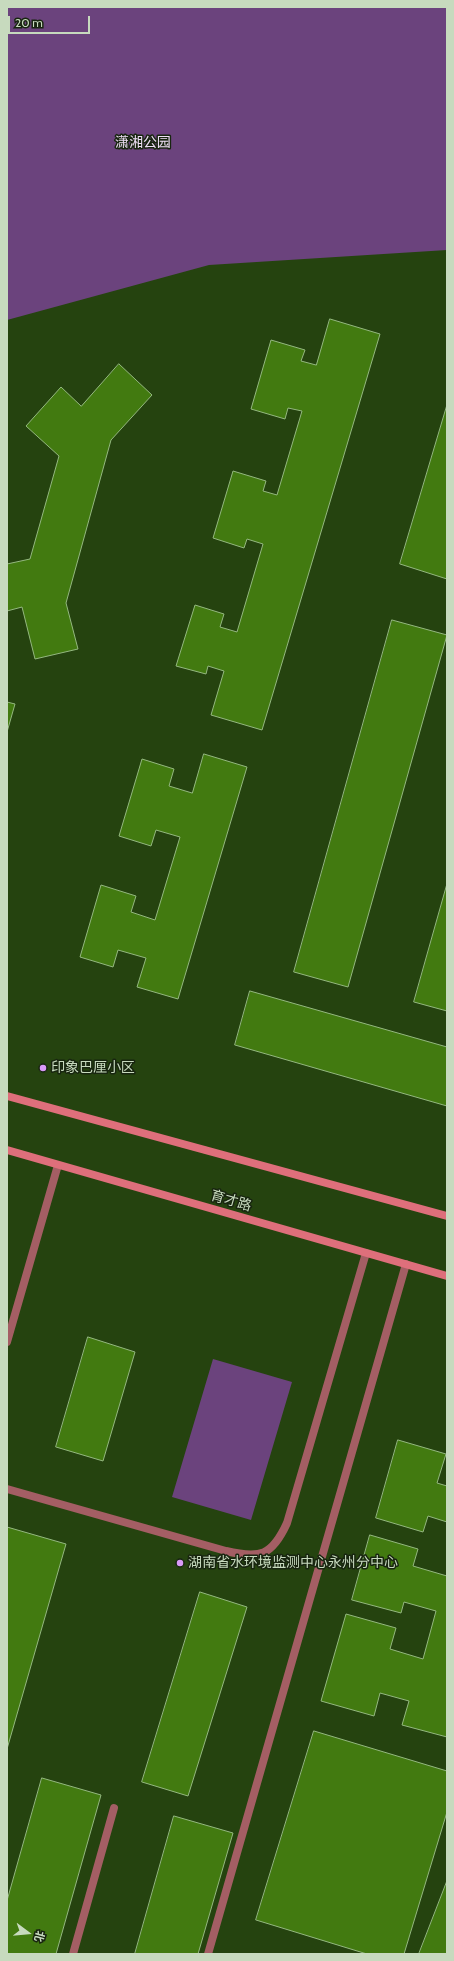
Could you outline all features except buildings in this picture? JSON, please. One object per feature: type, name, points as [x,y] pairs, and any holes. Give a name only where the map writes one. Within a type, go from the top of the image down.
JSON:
[{"type":"main road","points":[[7,1096],[447,1216]]},
{"type":"main road","name":"育才路","points":[[7,1150],[447,1276]]},
{"type":"street","points":[[7,1342],[58,1165]]},
{"type":"street","points":[[7,1488],[226,1551],[247,1556],[265,1552],[278,1542],[287,1523],[366,1253]]},
{"type":"street","points":[[208,1954],[406,1264]]},
{"type":"street","points":[[73,1954],[114,1808]]},
{"type":"green space","name":"潇湘公园","points":[[7,7],[447,7],[447,250],[209,265],[7,320]]},
{"type":"green space","points":[[213,1359],[292,1382],[251,1520],[172,1497]]},
{"type":"place","name":"印象巴厘小区","points":[[43,1068]]},
{"type":"place","name":"湖南省水环境监测中心永州分中心","points":[[180,1563]]}]
